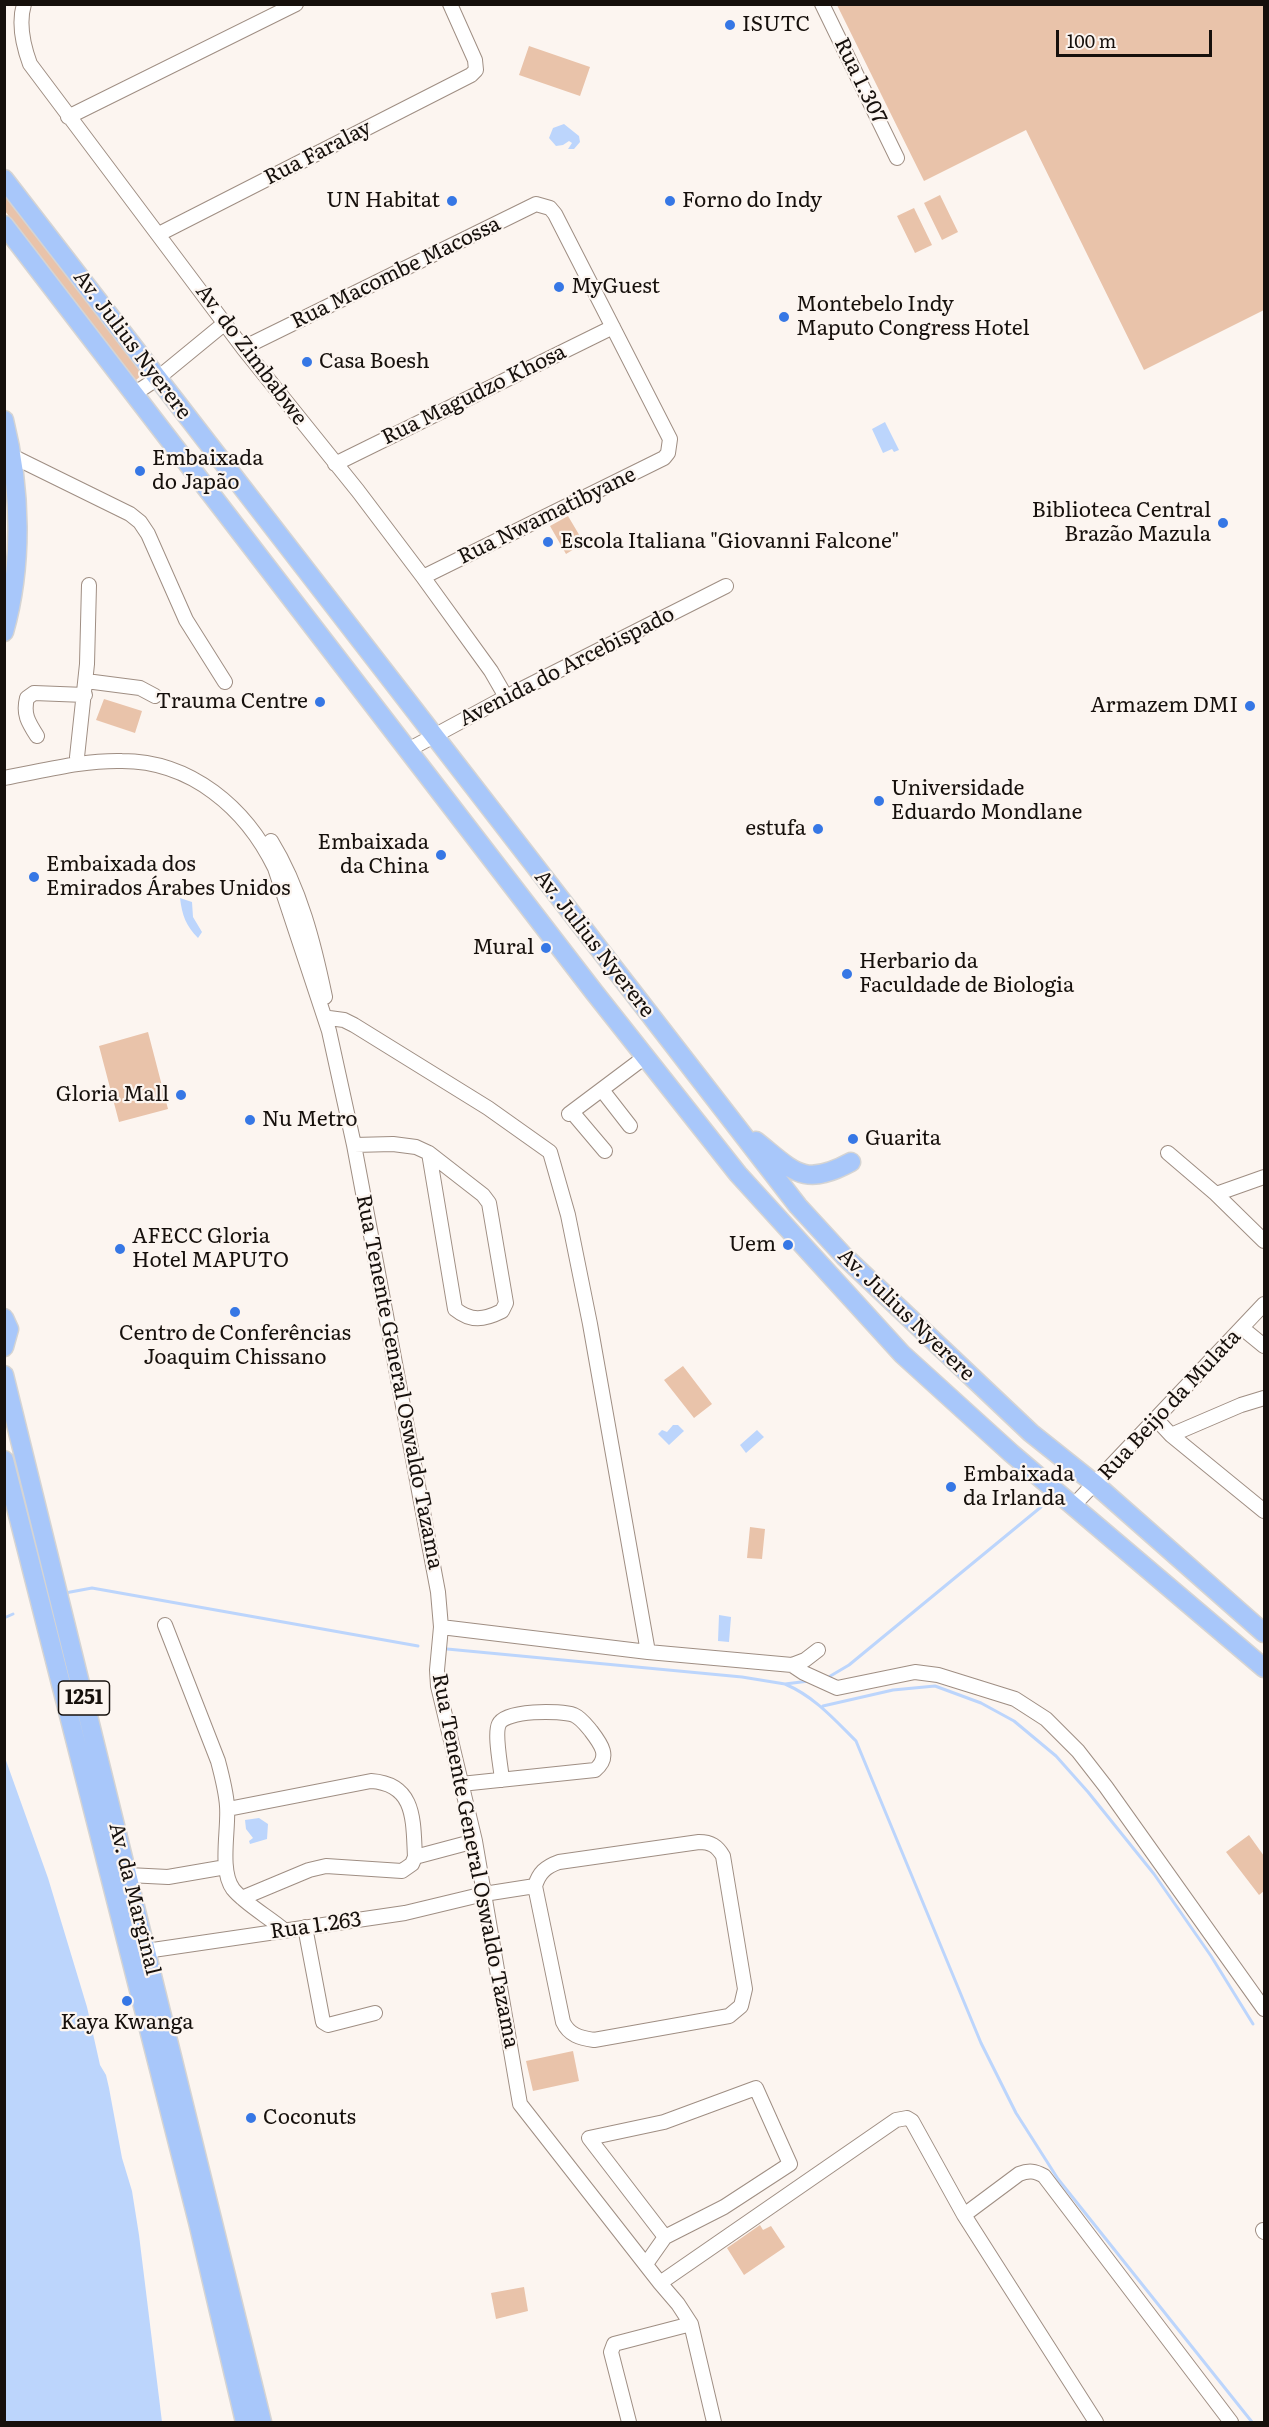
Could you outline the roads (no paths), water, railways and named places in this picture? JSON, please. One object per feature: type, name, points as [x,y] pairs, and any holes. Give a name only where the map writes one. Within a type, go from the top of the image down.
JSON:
[{"type":"main road","name":"Av. Julius Nyerere","points":[[4,179],[351,631],[798,1206],[844,1256],[1031,1433],[1095,1484],[1264,1633]]},
{"type":"main road","name":"Av. Julius Nyerere","points":[[7,229],[645,1057],[738,1174],[902,1354],[1011,1453],[1074,1504],[1264,1668]]},
{"type":"main road","points":[[4,420],[12,456],[17,522],[15,573],[4,632]]},
{"type":"main road","points":[[741,1134],[756,1141],[795,1172],[805,1176],[818,1176],[834,1171],[850,1162]]},
{"type":"main road","points":[[4,1318],[9,1329],[4,1347]]},
{"type":"main road","name":"Av. da Marginal","points":[[4,1375],[146,1951],[148,1989],[245,2422]]},
{"type":"main road","name":"Av. da Marginal","points":[[4,1460],[148,1989],[262,2422]]},
{"type":"street","name":"Av. do Zimbabwe","points":[[24,4],[21,27],[30,64],[243,348],[423,577],[491,671],[506,697]]},
{"type":"street","points":[[68,117],[296,4]]},
{"type":"street","name":"Rua Faralay","points":[[159,234],[471,75],[476,70],[475,60],[450,4]]},
{"type":"street","name":"Rua 1.307","points":[[822,4],[897,158]]},
{"type":"street","name":"Rua Macombe Macossa","points":[[243,348],[536,204],[550,208],[555,214],[614,327]]},
{"type":"street","points":[[134,394],[158,378],[225,323]]},
{"type":"street","name":"Rua Nwamatibyane","points":[[423,577],[664,458],[668,453],[670,439],[614,327]]},
{"type":"street","name":"Rua Magudzo Khosa","points":[[335,464],[614,327]]},
{"type":"street","points":[[12,456],[130,514],[140,522],[148,534],[186,620],[225,682]]},
{"type":"street","points":[[77,757],[86,688],[89,585]]},
{"type":"street","name":"Avenida do Arcebispado","points":[[408,750],[506,697],[726,586]]},
{"type":"street","points":[[37,736],[26,719],[24,710],[27,698],[34,693],[86,688],[140,688],[155,696]]},
{"type":"street","name":"Rua Tenente General Oswaldo Tazama","points":[[4,771],[77,757],[125,753],[171,762],[208,779],[243,806],[272,842],[294,887],[315,954],[433,1559],[441,1627],[437,1670],[438,1686],[475,1841],[522,2109],[556,2148],[678,2304],[691,2324],[714,2422]]},
{"type":"street","name":"Rua Tenente General Oswaldo Tazama","points":[[4,778],[76,765],[123,760],[146,763],[184,774],[204,784],[224,799],[252,829],[275,868],[329,1025]]},
{"type":"street","points":[[329,1025],[344,1020],[354,1025],[488,1108],[550,1152],[568,1215],[588,1313],[648,1652]]},
{"type":"street","points":[[605,1151],[570,1113],[645,1057]]},
{"type":"street","points":[[602,1090],[630,1126]]},
{"type":"street","points":[[354,1145],[393,1144],[416,1147],[429,1153],[468,1182],[489,1203],[506,1303],[502,1311],[489,1318],[470,1318],[455,1309],[429,1153]]},
{"type":"street","points":[[1168,1154],[1216,1194],[1264,1241]]},
{"type":"street","points":[[1216,1194],[1264,1177]]},
{"type":"street","name":"Rua Beijo da Mulata","points":[[1074,1504],[1264,1304]]},
{"type":"street","points":[[1242,1328],[1264,1346]]},
{"type":"street","points":[[1171,1435],[1241,1405],[1264,1398]]},
{"type":"street","points":[[1156,1420],[1171,1435],[1264,1510]]},
{"type":"street","points":[[165,1625],[218,1761],[224,1784],[228,1809],[226,1867],[230,1885],[242,1898],[284,1930]]},
{"type":"street","points":[[630,1650],[641,1639],[645,1625]]},
{"type":"street","points":[[441,1627],[798,1669],[837,1688],[915,1672],[938,1675],[1015,1699],[1046,1719],[1078,1751],[1264,2009]]},
{"type":"street","points":[[798,1669],[818,1650]]},
{"type":"street","points":[[462,1784],[502,1780],[595,1770],[604,1759],[604,1750],[576,1716],[559,1712],[507,1716],[498,1728],[502,1780]]},
{"type":"street","points":[[228,1809],[371,1781],[392,1784],[405,1797],[409,1806],[415,1857],[412,1864],[402,1871],[326,1866],[309,1870],[242,1898]]},
{"type":"street","points":[[415,1857],[475,1841]]},
{"type":"street","points":[[699,1842],[714,1845],[723,1856],[745,1989],[741,2006],[729,2016],[594,2040],[573,2035],[566,2029],[563,2022],[535,1886],[544,1869],[559,1863],[699,1842]]},
{"type":"street","points":[[128,1875],[168,1877],[226,1867]]},
{"type":"street","name":"Rua 1.263","points":[[146,1951],[405,1913],[484,1894],[535,1886]]},
{"type":"street","points":[[305,1927],[323,2022],[328,2025],[375,2013]]},
{"type":"street","points":[[646,2264],[665,2236],[724,2207],[790,2164],[756,2088],[664,2122],[589,2138],[665,2236]]},
{"type":"street","points":[[660,2283],[902,2117],[912,2121],[964,2215],[1096,2422]]},
{"type":"street","points":[[964,2215],[1019,2174],[1027,2171],[1044,2176],[1231,2422]]},
{"type":"street","points":[[629,2422],[611,2352],[614,2344],[691,2324]]},
{"type":"water","points":[[564,124],[579,136],[580,142],[574,149],[568,149],[572,143],[569,141],[556,146],[549,138],[553,128]]},
{"type":"water","points":[[885,422],[899,450],[894,452],[892,449],[883,453],[872,429]]},
{"type":"water","points":[[180,898],[192,902],[193,917],[202,932],[198,938],[185,920]]},
{"type":"water","points":[[673,1425],[678,1425],[684,1431],[669,1445],[658,1434],[662,1430],[667,1432]]},
{"type":"water","points":[[757,1430],[764,1437],[746,1453],[740,1445]]},
{"type":"water","points":[[719,1615],[731,1617],[729,1642],[718,1641]]},
{"type":"water","points":[[4,1755],[48,1878],[87,2007],[100,2065],[106,2075],[122,2158],[132,2191],[162,2422],[5,2422]]},
{"type":"water","points":[[259,1818],[268,1824],[267,1839],[250,1844],[249,1841],[253,1838],[246,1829],[245,1820]]},
{"type":"waterway","points":[[827,1678],[849,1665],[1041,1507]]},
{"type":"waterway","points":[[65,1593],[92,1588],[418,1646]]},
{"type":"waterway","points":[[4,1618],[13,1614]]},
{"type":"waterway","points":[[447,1649],[742,1677],[785,1684],[809,1681]]},
{"type":"waterway","points":[[785,1684],[815,1702],[856,1741],[981,2043],[1016,2113],[1058,2179],[1252,2422]]},
{"type":"waterway","points":[[823,1706],[893,1690],[935,1686],[981,1703],[1014,1721],[1056,1756],[1154,1874],[1211,1956],[1253,2024]]},
{"type":"place","name":"ISUTC","points":[[730,25]]},
{"type":"place","name":"UN Habitat","points":[[452,201]]},
{"type":"place","name":"Forno do Indy","points":[[670,201]]},
{"type":"place","name":"MyGuest","points":[[559,287]]},
{"type":"place","name":"Montebelo Indy Maputo Congress Hotel","points":[[784,317]]},
{"type":"place","name":"Casa Boesh","points":[[307,362]]},
{"type":"place","name":"Embaixada do Japão","points":[[140,471]]},
{"type":"place","name":"Biblioteca Central Brazão Mazula","points":[[1223,523]]},
{"type":"place","name":"Escola Italiana \"Giovanni Falcone\"","points":[[548,542]]},
{"type":"place","name":"Trauma Centre","points":[[320,702]]},
{"type":"place","name":"Armazem DMI","points":[[1250,706]]},
{"type":"place","name":"Universidade Eduardo Mondlane","points":[[879,801]]},
{"type":"place","name":"estufa","points":[[818,829]]},
{"type":"place","name":"Embaixada da China","points":[[441,855]]},
{"type":"place","name":"Embaixada dos Emirados Árabes Unidos","points":[[34,877]]},
{"type":"place","name":"Mural","points":[[546,948]]},
{"type":"place","name":"Herbario da Faculdade de Biologia","points":[[847,974]]},
{"type":"place","name":"Gloria Mall","points":[[181,1095]]},
{"type":"place","name":"Nu Metro","points":[[250,1120]]},
{"type":"place","name":"Guarita","points":[[853,1139]]},
{"type":"place","name":"Uem","points":[[788,1245]]},
{"type":"place","name":"AFECC Gloria Hotel MAPUTO","points":[[120,1249]]},
{"type":"place","name":"Centro de Conferências Joaquim Chissano","points":[[235,1312]]},
{"type":"place","name":"Embaixada da Irlanda","points":[[951,1487]]},
{"type":"place","name":"Kaya Kwanga","points":[[127,2001]]},
{"type":"place","name":"Coconuts","points":[[251,2118]]}]
